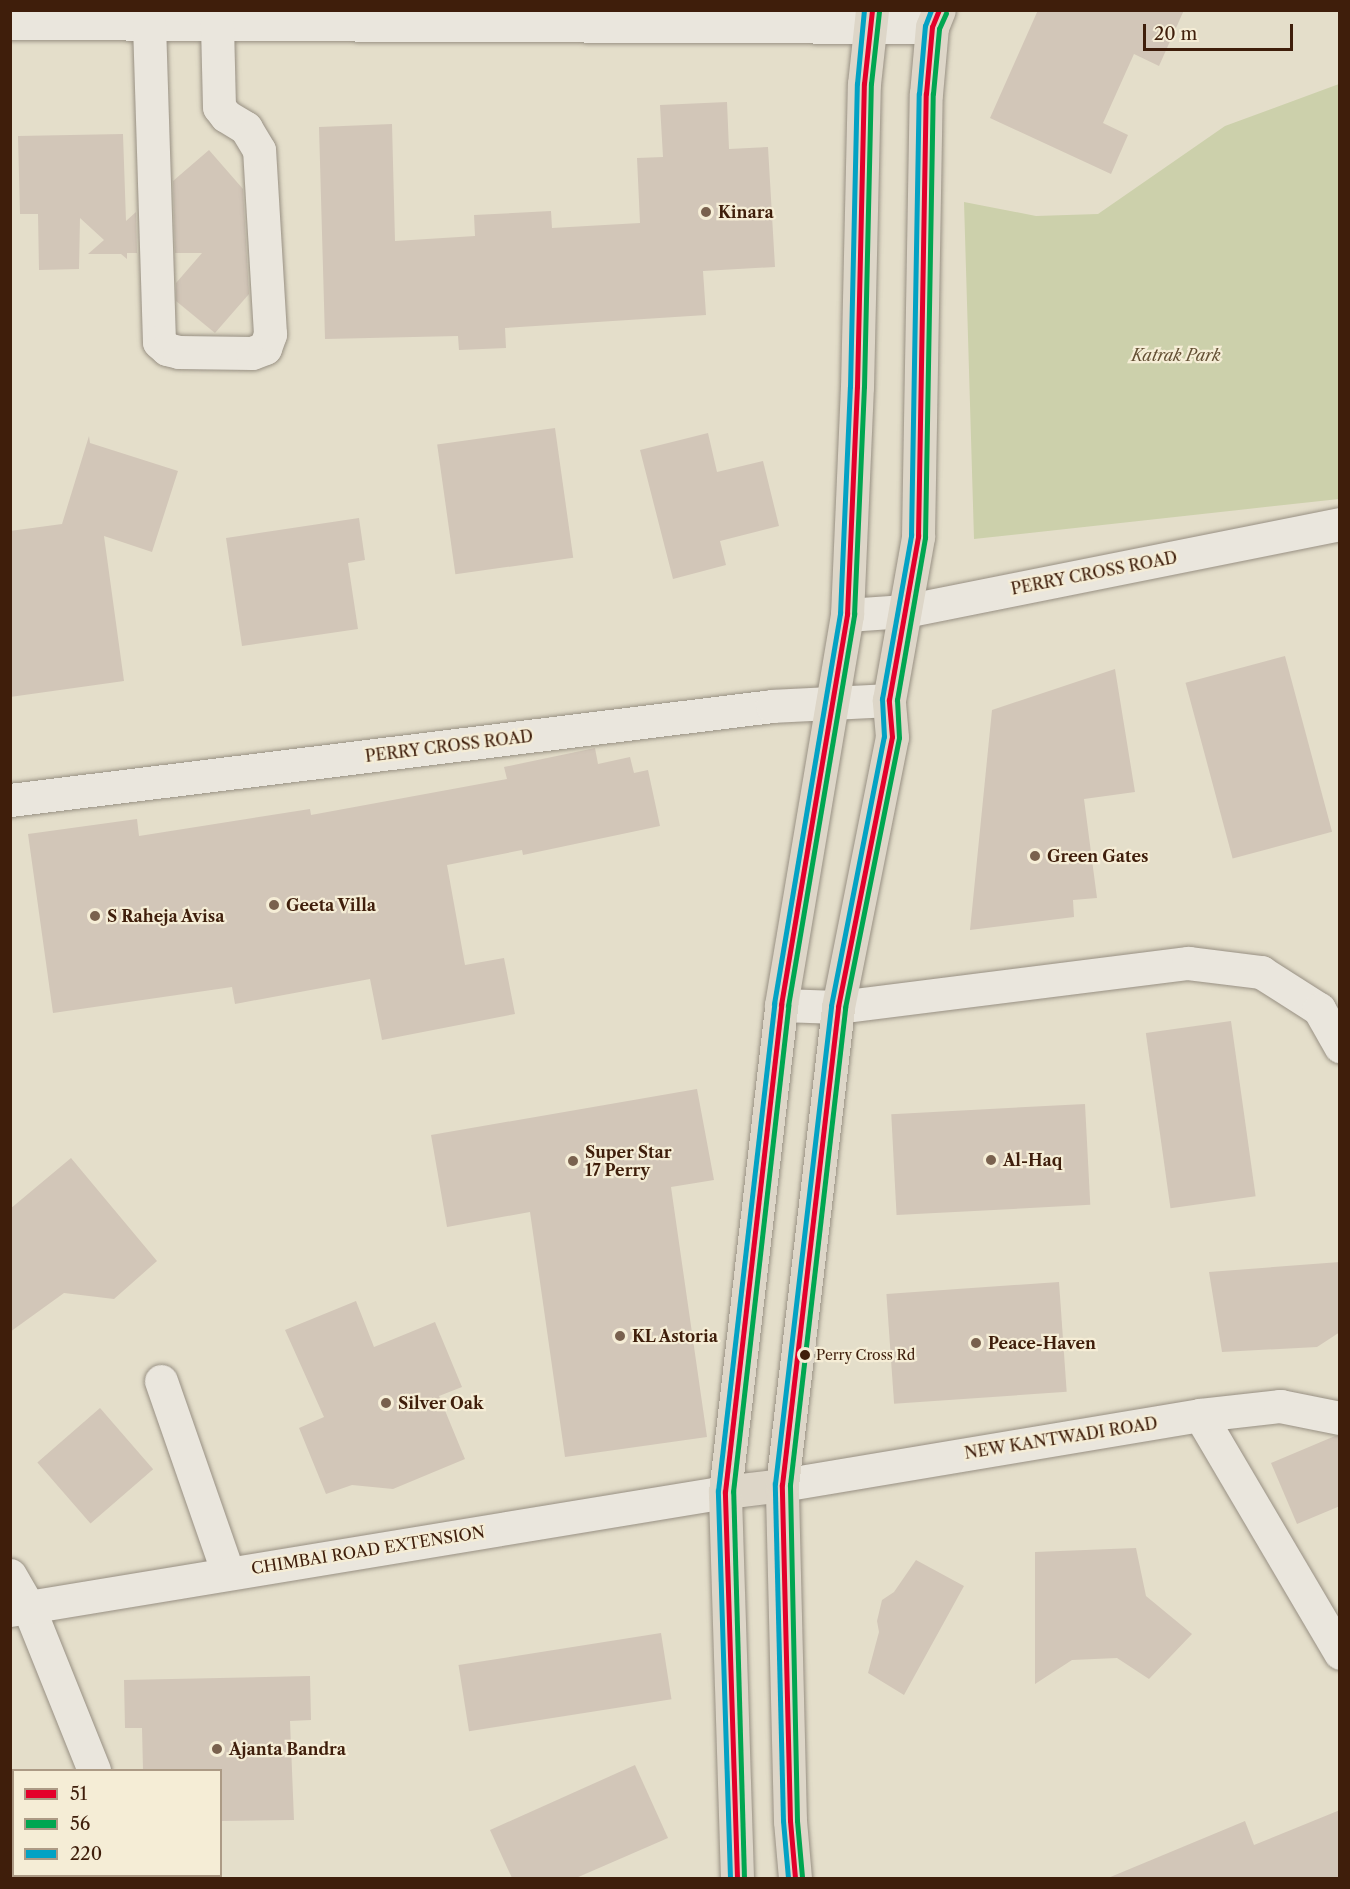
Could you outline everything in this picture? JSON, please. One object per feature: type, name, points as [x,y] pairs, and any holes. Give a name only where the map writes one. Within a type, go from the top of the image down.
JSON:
[{"type":"main road","points":[[737,1878],[725,1492],[781,1005],[847,615],[857,387],[864,84],[870,18]]},
{"type":"main road","points":[[795,1878],[790,1821],[782,1485],[838,1007],[892,737],[889,700],[918,537],[926,94],[935,19]]},
{"type":"main road","points":[[725,1492],[782,1485]]},
{"type":"street","points":[[10,23],[149,24],[491,17],[935,19]]},
{"type":"street","points":[[149,24],[159,342],[167,349],[179,351],[252,353],[265,348],[270,334],[259,150],[246,128],[226,116],[219,106],[217,23]]},
{"type":"street","name":"PERRY CROSS ROAD","points":[[847,615],[905,611],[1340,524]]},
{"type":"street","name":"PERRY CROSS ROAD","points":[[10,800],[772,706],[889,700]]},
{"type":"street","points":[[781,1005],[838,1007],[1188,963],[1261,972],[1318,1009],[1340,1046]]},
{"type":"street","points":[[161,1381],[228,1573]]},
{"type":"street","name":"NEW KANTWADI ROAD","points":[[782,1485],[1200,1415],[1280,1406],[1340,1418]]},
{"type":"street","points":[[1200,1415],[1340,1653]]},
{"type":"street","name":"CHIMBAI ROAD EXTENSION","points":[[19,1608],[725,1492]]},
{"type":"street","points":[[10,1575],[19,1608],[94,1769]]},
{"type":"green space","name":"Katrak Park","points":[[1339,84],[1339,499],[974,539],[964,202],[1036,216],[1098,214],[1225,126]]},
{"type":"building","points":[[1038,10],[1184,10],[1159,66],[1134,54],[1103,123],[1128,135],[1111,174],[990,118]]},
{"type":"building","points":[[727,102],[729,149],[768,147],[775,267],[703,271],[706,315],[505,328],[506,348],[459,350],[458,336],[325,339],[319,127],[392,124],[395,241],[475,236],[474,215],[551,211],[552,228],[640,223],[637,158],[663,157],[660,105]]},
{"type":"building","points":[[123,134],[126,221],[136,212],[137,253],[127,253],[127,259],[121,254],[88,254],[104,240],[80,218],[79,269],[39,270],[38,214],[20,214],[18,136]]},
{"type":"building","points":[[209,150],[243,189],[249,294],[215,333],[176,301],[176,283],[202,253],[175,253],[173,181]]},
{"type":"building","points":[[555,428],[573,558],[455,574],[437,445]]},
{"type":"building","points":[[708,433],[717,472],[763,461],[779,526],[720,541],[726,565],[673,579],[640,450]]},
{"type":"building","points":[[89,436],[90,443],[178,471],[152,552],[104,536],[124,681],[10,697],[10,531],[62,524]]},
{"type":"building","points":[[359,518],[365,560],[348,563],[358,629],[242,646],[226,538]]},
{"type":"building","points":[[1285,656],[1332,832],[1233,858],[1186,683]]},
{"type":"building","name":"Green Gates","points":[[1115,669],[1135,792],[1084,799],[1097,898],[1073,900],[1074,917],[970,930],[992,710]]},
{"type":"building","points":[[595,748],[598,764],[630,757],[634,773],[648,770],[660,826],[523,855],[522,850],[447,865],[465,965],[504,958],[515,1014],[382,1040],[370,979],[235,1004],[232,987],[53,1013],[28,834],[137,819],[139,836],[310,809],[311,815],[507,779],[504,767]]},
{"type":"building","points":[[1231,1021],[1256,1196],[1170,1208],[1146,1033]]},
{"type":"building","points":[[697,1089],[714,1180],[671,1187],[707,1437],[565,1457],[530,1212],[447,1227],[431,1135]]},
{"type":"building","name":"Al-Haq","points":[[1085,1104],[1090,1205],[897,1215],[891,1114]]},
{"type":"building","points":[[71,1158],[157,1261],[114,1299],[64,1293],[10,1332],[10,1209]]},
{"type":"building","points":[[1340,1262],[1340,1332],[1317,1347],[1222,1352],[1209,1272]]},
{"type":"building","name":"Peace-Haven","points":[[1059,1282],[1067,1392],[894,1404],[886,1294]]},
{"type":"building","name":"Silver Oak","points":[[356,1301],[374,1347],[435,1322],[462,1387],[439,1396],[465,1459],[393,1489],[352,1485],[326,1494],[299,1428],[324,1417],[285,1330]]},
{"type":"building","points":[[100,1408],[153,1469],[90,1524],[37,1462]]},
{"type":"building","points":[[1335,1436],[1340,1436],[1340,1506],[1297,1524],[1271,1463]]},
{"type":"building","points":[[1136,1548],[1146,1596],[1192,1634],[1149,1679],[1117,1658],[1072,1660],[1035,1684],[1035,1552]]},
{"type":"building","points":[[916,1560],[964,1586],[904,1695],[868,1673],[879,1632],[877,1621],[882,1600],[894,1592]]},
{"type":"building","points":[[661,1633],[671,1699],[469,1731],[459,1665]]},
{"type":"building","name":"Ajanta Bandra","points":[[310,1676],[311,1720],[290,1721],[294,1820],[222,1821],[222,1769],[143,1769],[142,1728],[125,1728],[124,1680]]},
{"type":"building","points":[[635,1765],[668,1838],[576,1878],[512,1878],[490,1830]]},
{"type":"building","points":[[1340,1810],[1340,1878],[1108,1878],[1245,1821],[1254,1845]]},
{"type":"transit line","name":"220","points":[[730,1878],[718,1491],[774,1004],[840,614],[850,387],[857,84],[864,10]]},
{"type":"transit line","name":"51","points":[[737,1878],[725,1492],[781,1005],[847,615],[857,387],[864,84],[872,10]]},
{"type":"transit line","name":"220","points":[[788,1878],[783,1821],[775,1484],[831,1006],[884,737],[882,699],[911,536],[919,94],[925,26],[931,10]]},
{"type":"transit line","name":"51","points":[[795,1878],[790,1821],[782,1485],[838,1007],[892,737],[889,700],[918,537],[926,94],[932,27],[939,10]]},
{"type":"transit line","name":"56","points":[[744,1878],[733,1492],[788,1006],[854,615],[864,387],[871,84],[879,11]]},
{"type":"transit line","name":"56","points":[[802,1877],[797,1821],[790,1485],[845,1008],[899,738],[897,700],[925,538],[933,94],[939,29],[946,13]]},
{"type":"place","name":"Kinara","points":[[706,212]]},
{"type":"place","name":"Green Gates","points":[[1035,856]]},
{"type":"place","name":"Geeta Villa","points":[[274,905]]},
{"type":"place","name":"S Raheja Avisa","points":[[95,916]]},
{"type":"place","name":"Al-Haq","points":[[991,1160]]},
{"type":"place","name":"Super Star 17 Perry","points":[[573,1161]]},
{"type":"place","name":"KL Astoria","points":[[620,1336]]},
{"type":"place","name":"Peace-Haven","points":[[976,1343]]},
{"type":"place","name":"Perry Cross Rd","points":[[805,1355]]},
{"type":"place","name":"Silver Oak","points":[[386,1403]]},
{"type":"place","name":"Ajanta Bandra","points":[[217,1749]]}]
